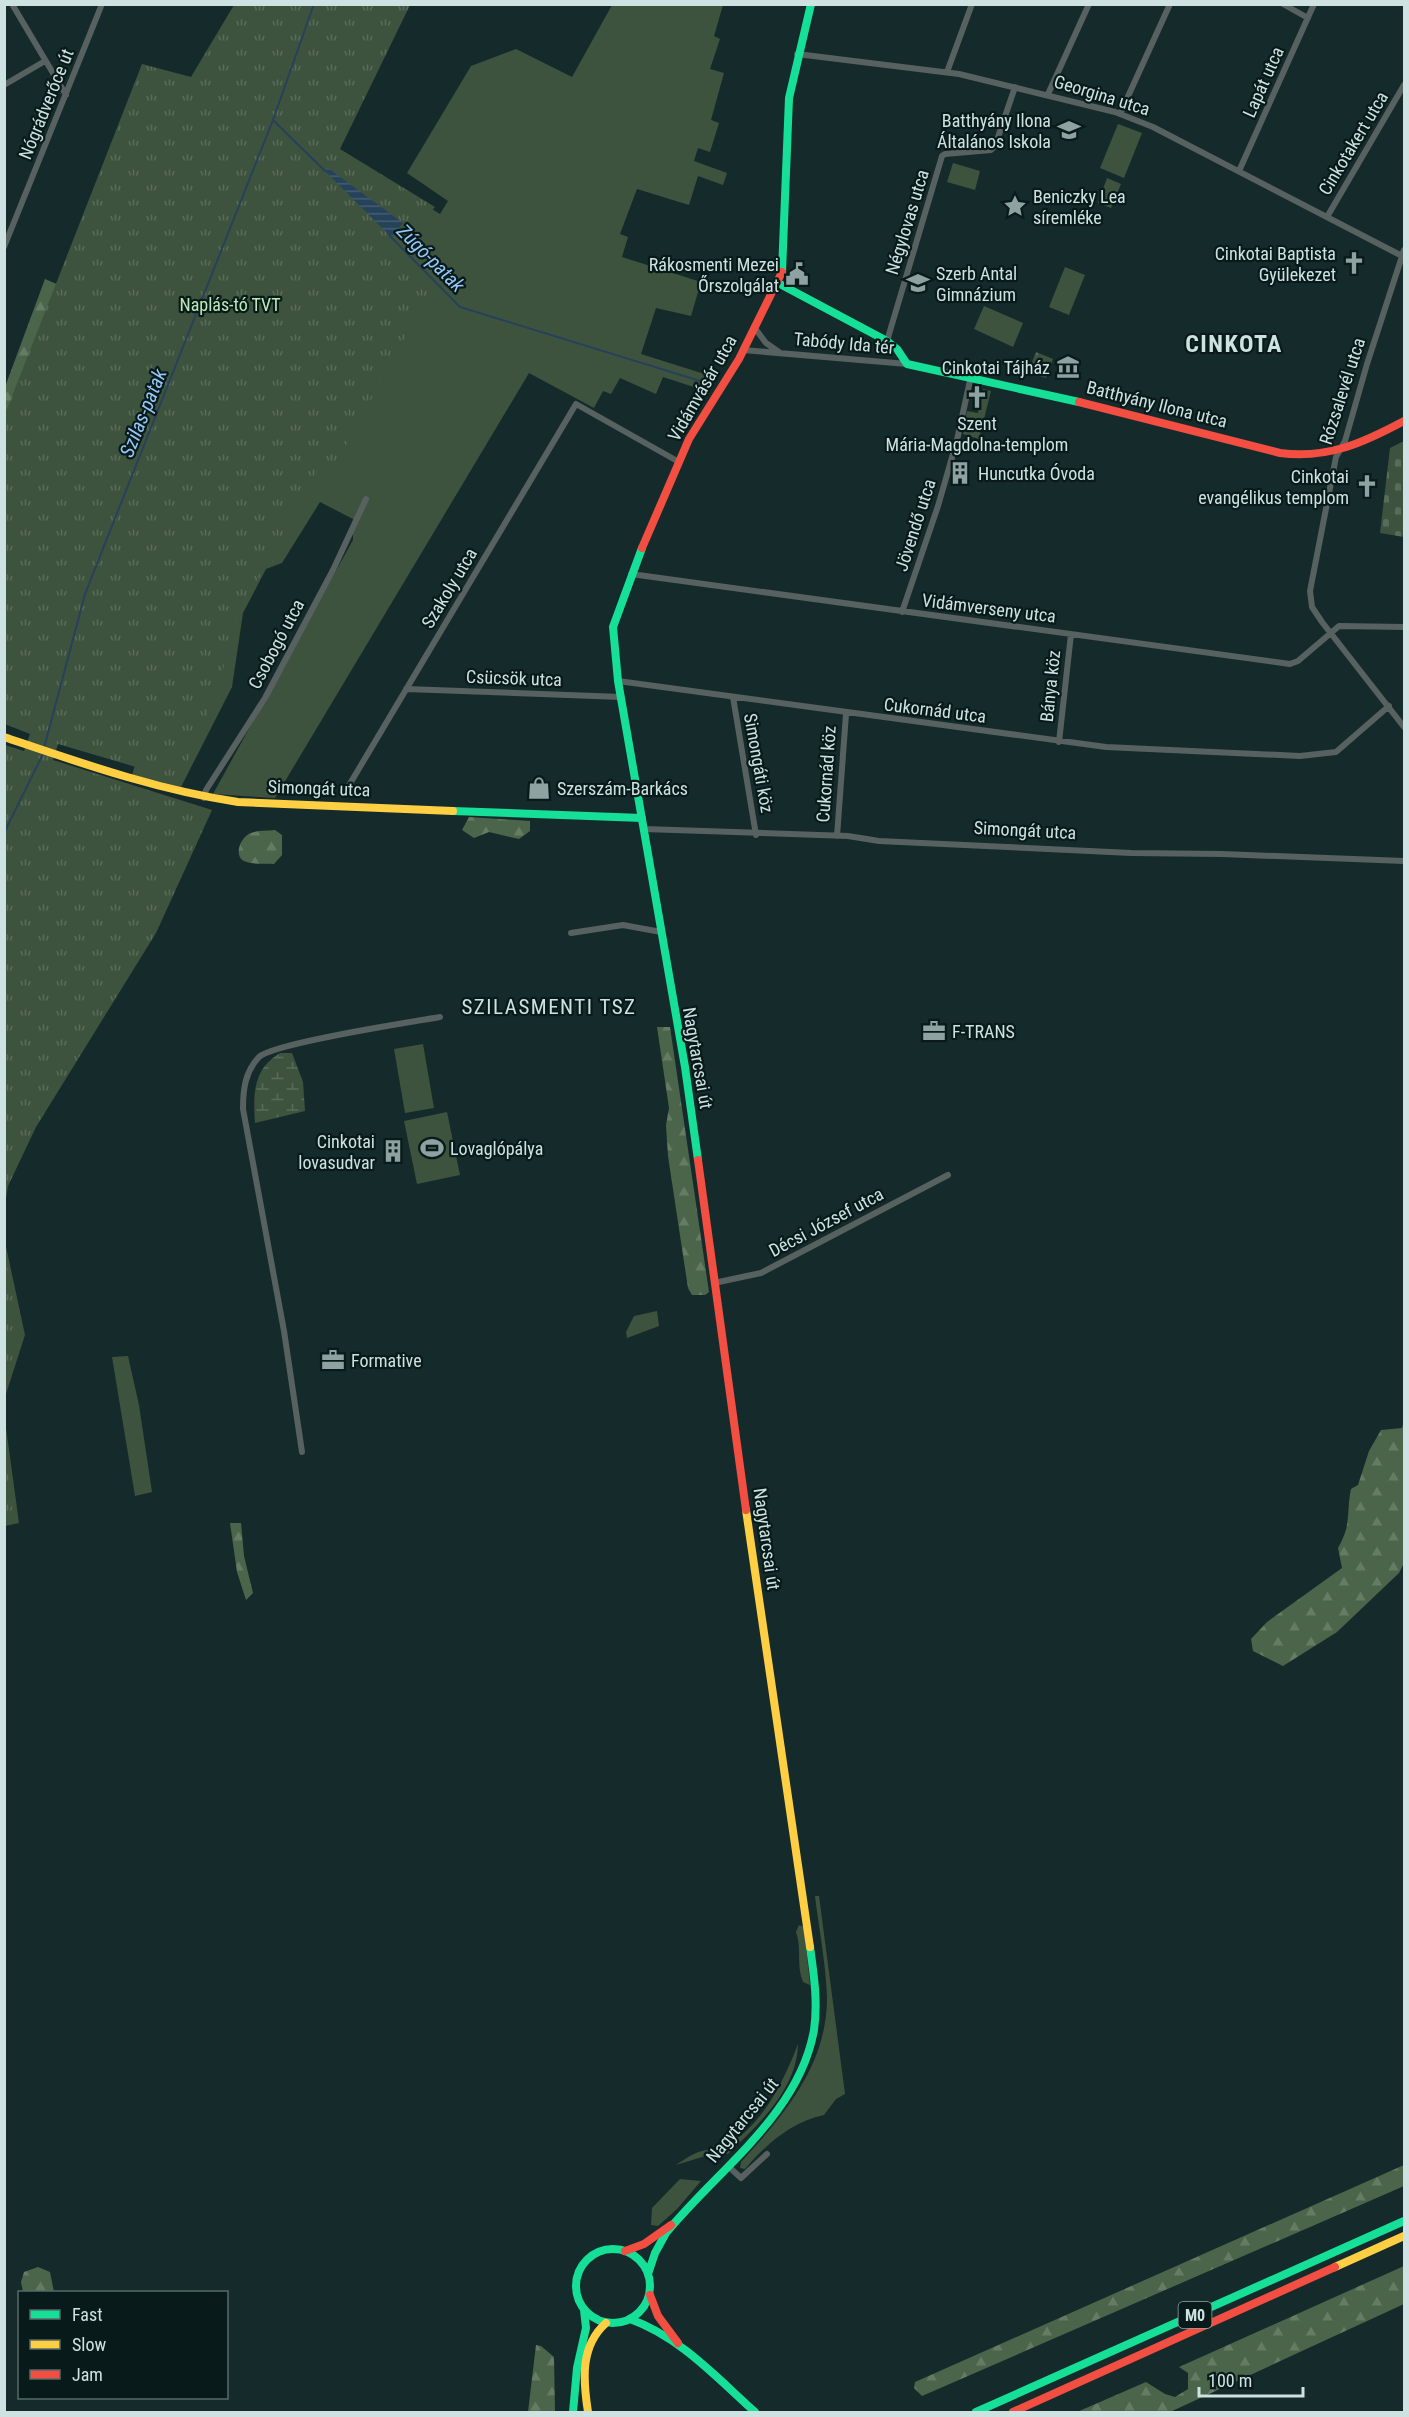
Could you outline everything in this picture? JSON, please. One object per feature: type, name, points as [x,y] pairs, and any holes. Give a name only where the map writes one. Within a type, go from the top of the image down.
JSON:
[{"type":"main road","name":"Vidámvásár utca","points":[[642,818],[618,681],[613,627],[631,574],[679,462],[698,423],[743,350],[778,283],[785,257],[786,144],[789,98],[797,54],[812,4]]},
{"type":"main road","points":[[778,283],[887,341],[897,349],[907,364]]},
{"type":"main road","name":"Batthyány Ilona utca","points":[[907,364],[971,376],[1280,453],[1314,456],[1339,452],[1404,421]]},
{"type":"main road","name":"Simongát utca","points":[[4,737],[131,780],[204,798],[238,802],[642,818]]},
{"type":"main road","name":"Nagytarcsai út","points":[[642,818],[685,1067],[816,1986],[812,2034],[800,2070],[783,2101],[728,2166],[676,2221],[652,2254],[648,2274],[653,2307],[680,2346]]},
{"type":"main road","name":"Nagytarcsai út","points":[[573,2412],[577,2368],[586,2328],[584,2310],[576,2292],[576,2283],[582,2265],[597,2253],[606,2250],[625,2251],[644,2244],[676,2221]]},
{"type":"main road","name":"M0","points":[[976,2412],[1404,2221]]},
{"type":"main road","name":"M0","points":[[1013,2412],[1404,2236]]},
{"type":"main road","points":[[625,2251],[634,2256],[648,2274]]},
{"type":"main road","points":[[584,2310],[594,2318],[606,2323],[630,2319],[643,2308],[650,2293]]},
{"type":"main road","name":"Nagytarcsai út","points":[[630,2319],[645,2323],[680,2346],[755,2412]]},
{"type":"main road","points":[[588,2412],[585,2377],[587,2355],[596,2332],[606,2323]]},
{"type":"street","points":[[12,4],[66,95]]},
{"type":"street","name":"Nógrádverőce út","points":[[4,247],[102,4]]},
{"type":"street","points":[[947,72],[972,4]]},
{"type":"street","points":[[1048,94],[1089,4]]},
{"type":"street","points":[[1120,114],[1170,4]]},
{"type":"street","points":[[1283,4],[1308,18]]},
{"type":"street","name":"Lapát utca","points":[[1239,171],[1314,4]]},
{"type":"street","name":"Georgina utca","points":[[797,54],[947,72],[1048,94],[1120,114],[1153,127],[1403,254]]},
{"type":"street","points":[[4,86],[45,61]]},
{"type":"street","name":"Cinkotakert utca","points":[[1327,217],[1404,85]]},
{"type":"street","name":"Négylovas utca","points":[[887,341],[942,156],[991,150],[996,146],[1015,87]]},
{"type":"street","name":"Rózsalevél utca","points":[[1403,254],[1345,441],[1339,452],[1310,591],[1312,607],[1404,727]]},
{"type":"street","name":"Tabódy Ida tér","points":[[754,327],[766,343],[779,352]]},
{"type":"street","name":"Tabódy Ida tér","points":[[743,350],[907,364]]},
{"type":"street","name":"Jövendő utca","points":[[902,612],[941,495],[971,376]]},
{"type":"street","name":"Szakoly utca","points":[[348,787],[576,404],[679,462]]},
{"type":"street","name":"Csobogó utca","points":[[204,798],[206,790],[265,698],[333,570],[366,499]]},
{"type":"street","name":"Vidámverseny utca","points":[[631,574],[1290,664],[1298,661],[1332,631]]},
{"type":"street","points":[[1332,631],[1348,624],[1404,627]]},
{"type":"street","name":"Bánya köz","points":[[1059,742],[1071,634]]},
{"type":"street","name":"Cukornád utca","points":[[618,681],[1059,742],[1106,747],[1300,756],[1335,752],[1389,706]]},
{"type":"street","name":"Csücsök utca","points":[[406,689],[621,697]]},
{"type":"street","name":"Simongáti köz","points":[[733,697],[756,835]]},
{"type":"street","name":"Cukornád köz","points":[[837,836],[846,714]]},
{"type":"street","name":"Simongát utca","points":[[645,830],[837,836],[1131,853],[1404,861]]},
{"type":"street","points":[[571,933],[623,925],[661,932]]},
{"type":"street","points":[[302,1452],[284,1331],[243,1109],[246,1078],[261,1055],[288,1046],[440,1017]]},
{"type":"street","name":"Décsi József utca","points":[[714,1283],[761,1273],[948,1175]]},
{"type":"street","points":[[728,2166],[741,2178],[767,2154]]},
{"type":"green space","name":"Naplás-tó TVT","points":[[234,5],[410,5],[340,149],[435,207],[394,250],[433,285],[435,315],[416,317],[333,469],[319,469],[282,526],[286,545],[276,560],[266,565],[234,627],[218,688],[180,780],[58,744],[53,760],[212,810],[156,933],[36,1127],[8,1186],[5,1204],[5,745],[24,751],[30,734],[5,724],[5,414],[142,64],[191,77]]},
{"type":"green space","points":[[612,5],[723,5],[714,36],[720,39],[710,69],[724,73],[711,120],[719,123],[710,152],[698,148],[694,161],[727,173],[723,185],[698,176],[689,205],[637,189],[620,234],[628,237],[622,257],[701,282],[691,316],[656,308],[641,354],[714,377],[706,391],[663,377],[656,394],[620,378],[611,394],[603,391],[594,408],[529,373],[275,798],[213,794],[353,540],[353,519],[320,502],[282,563],[266,569],[243,613],[232,687],[181,787],[132,775],[205,541],[375,174],[440,214],[448,201],[407,173],[471,66],[516,49],[572,77]]},
{"type":"green space","points":[[1118,124],[1142,133],[1124,178],[1100,168]]},
{"type":"green space","points":[[953,163],[980,171],[975,190],[947,182]]},
{"type":"green space","points":[[1107,178],[1121,184],[1111,208],[1098,203]]},
{"type":"green space","points":[[1065,267],[1085,275],[1069,315],[1049,307]]},
{"type":"green space","points":[[45,279],[59,285],[5,584],[5,387]]},
{"type":"green space","points":[[984,306],[1023,323],[1013,347],[974,329]]},
{"type":"green space","points":[[1036,352],[1053,359],[1046,378],[1028,372]]},
{"type":"green space","points":[[983,389],[991,391],[979,439],[963,434],[967,411],[978,413]]},
{"type":"green space","points":[[1404,441],[1404,537],[1380,533],[1390,448]]},
{"type":"green space","points":[[469,817],[530,821],[530,831],[519,839],[489,832],[474,838],[462,830]]},
{"type":"green space","points":[[275,830],[282,835],[282,855],[274,864],[251,863],[241,858],[239,850],[241,842],[247,835],[256,831]]},
{"type":"green space","points":[[657,1027],[670,1027],[709,1292],[705,1295],[692,1295],[688,1288],[668,1156],[666,1125],[669,1108]]},
{"type":"green space","name":"Lovaglópálya","points":[[423,1044],[434,1108],[405,1113],[394,1049]]},
{"type":"green space","points":[[280,1053],[292,1053],[303,1082],[305,1111],[255,1123],[254,1102],[257,1083],[264,1067]]},
{"type":"green space","name":"Lovaglópálya","points":[[447,1112],[460,1175],[417,1184],[404,1121]]},
{"type":"green space","points":[[4,1237],[25,1335],[5,1397],[4,1397]]},
{"type":"green space","points":[[5,1257],[20,1331],[4,1385]]},
{"type":"green space","points":[[657,1311],[659,1326],[627,1338],[626,1332],[634,1316]]},
{"type":"green space","points":[[128,1356],[139,1405],[152,1492],[135,1496],[112,1357]]},
{"type":"green space","points":[[4,1413],[19,1523],[5,1526],[4,1526]]},
{"type":"green space","points":[[1404,1421],[1404,1563],[1399,1573],[1337,1632],[1283,1666],[1253,1651],[1251,1639],[1267,1622],[1342,1568],[1338,1548],[1347,1525],[1351,1489],[1358,1485],[1369,1451],[1381,1430],[1402,1428]]},
{"type":"green space","points":[[5,1449],[14,1522],[4,1524]]},
{"type":"green space","points":[[230,1523],[241,1523],[244,1556],[253,1593],[246,1600],[237,1572]]},
{"type":"green space","points":[[815,1896],[819,1896],[845,2094],[836,2099],[824,2115],[791,2128],[771,2142],[745,2169],[740,2168],[741,2162],[773,2126],[800,2088],[820,2045],[827,1998]]},
{"type":"green space","points":[[799,1925],[804,1927],[810,1985],[803,1982],[801,1976],[796,1932]]},
{"type":"green space","points":[[798,2044],[796,2060],[784,2091],[764,2118],[740,2143],[728,2154],[712,2154],[676,2165],[696,2153],[730,2143],[746,2131],[773,2096]]},
{"type":"green space","points":[[1404,2165],[1404,2186],[922,2396],[914,2388],[915,2382]]},
{"type":"green space","points":[[680,2179],[701,2181],[677,2209],[658,2226],[651,2225],[652,2208]]},
{"type":"green space","points":[[1404,2266],[1404,2304],[1170,2412],[1077,2412],[1146,2382],[1165,2394],[1175,2397],[1188,2389],[1188,2373],[1179,2367]]},
{"type":"green space","points":[[38,2267],[50,2272],[54,2291],[23,2291],[21,2282],[24,2272]]},
{"type":"green space","points":[[536,2345],[541,2346],[554,2357],[555,2412],[528,2412]]},
{"type":"water","points":[[328,168],[403,223],[391,237],[325,171]]},
{"type":"waterway","name":"Szilas-patak","points":[[44,748],[85,594],[273,120],[314,4]]},
{"type":"waterway","name":"Zúgó-patak","points":[[274,121],[325,171]]},
{"type":"waterway","name":"Zúgó-patak","points":[[389,235],[460,307],[710,384]]},
{"type":"waterway","name":"Szilas-patak","points":[[4,833],[43,754]]},
{"type":"traffic: fast","points":[[782,272],[789,98],[811,4]]},
{"type":"traffic: fast","points":[[778,283],[887,341],[897,349],[907,364],[1079,402]]},
{"type":"traffic: fast","points":[[642,548],[613,627],[618,681],[685,1067],[698,1160]]},
{"type":"traffic: fast","points":[[453,811],[642,818]]},
{"type":"traffic: fast","points":[[648,2274],[655,2253],[666,2233],[754,2140],[792,2089],[805,2061],[814,2030],[816,1999],[810,1947]]},
{"type":"traffic: fast","points":[[976,2412],[1404,2221]]},
{"type":"traffic: fast","points":[[613,2249],[634,2255],[644,2265],[650,2286],[644,2307],[634,2317],[613,2323],[592,2317],[582,2307],[576,2286],[582,2265],[592,2255],[613,2249]]},
{"type":"traffic: fast","points":[[573,2412],[577,2368],[586,2328],[584,2310]]},
{"type":"traffic: fast","points":[[630,2319],[665,2336],[681,2347],[755,2412]]},
{"type":"traffic: slow","points":[[4,737],[149,783],[238,802],[453,811]]},
{"type":"traffic: slow","points":[[746,1510],[810,1947]]},
{"type":"traffic: slow","points":[[1335,2267],[1404,2236]]},
{"type":"traffic: slow","points":[[588,2412],[585,2364],[592,2342],[606,2323]]},
{"type":"traffic: jam","points":[[642,548],[689,439],[739,359],[782,272]]},
{"type":"traffic: jam","points":[[1079,402],[1280,453],[1297,454],[1314,454],[1345,448],[1404,421]]},
{"type":"traffic: jam","points":[[698,1160],[746,1510]]},
{"type":"traffic: jam","points":[[625,2251],[644,2244],[671,2225]]},
{"type":"traffic: jam","points":[[1013,2412],[1335,2267]]},
{"type":"traffic: jam","points":[[650,2295],[658,2316],[678,2343]]},
{"type":"place","name":"Batthyány Ilona Általános Iskola","points":[[1069,130]]},
{"type":"place","name":"Beniczky Lea síremléke","points":[[1015,206]]},
{"type":"place","name":"Cinkotai Baptista Gyülekezet","points":[[1354,263]]},
{"type":"place","name":"Rákosmenti Mezei Őrszolgálat","points":[[797,274]]},
{"type":"place","name":"Szerb Antal Gimnázium","points":[[918,283]]},
{"type":"place","name":"Cinkotai Tájház","points":[[1068,367]]},
{"type":"place","name":"Szent Mária-Magdolna-templom","points":[[977,397]]},
{"type":"place","name":"Huncutka Óvoda","points":[[960,473]]},
{"type":"place","name":"Cinkotai evangélikus templom","points":[[1367,486]]},
{"type":"place","name":"Szerszám-Barkács","points":[[539,788]]},
{"type":"place","name":"F-TRANS","points":[[934,1031]]},
{"type":"place","name":"Lovaglópálya","points":[[432,1148]]},
{"type":"place","name":"Cinkotai lovasudvar","points":[[393,1151]]},
{"type":"place","name":"Formative","points":[[333,1360]]},
{"type":"district","name":"CINKOTA","points":[[1234,344]]},
{"type":"district","name":"SZILASMENTI TSZ","points":[[549,1007]]}]
